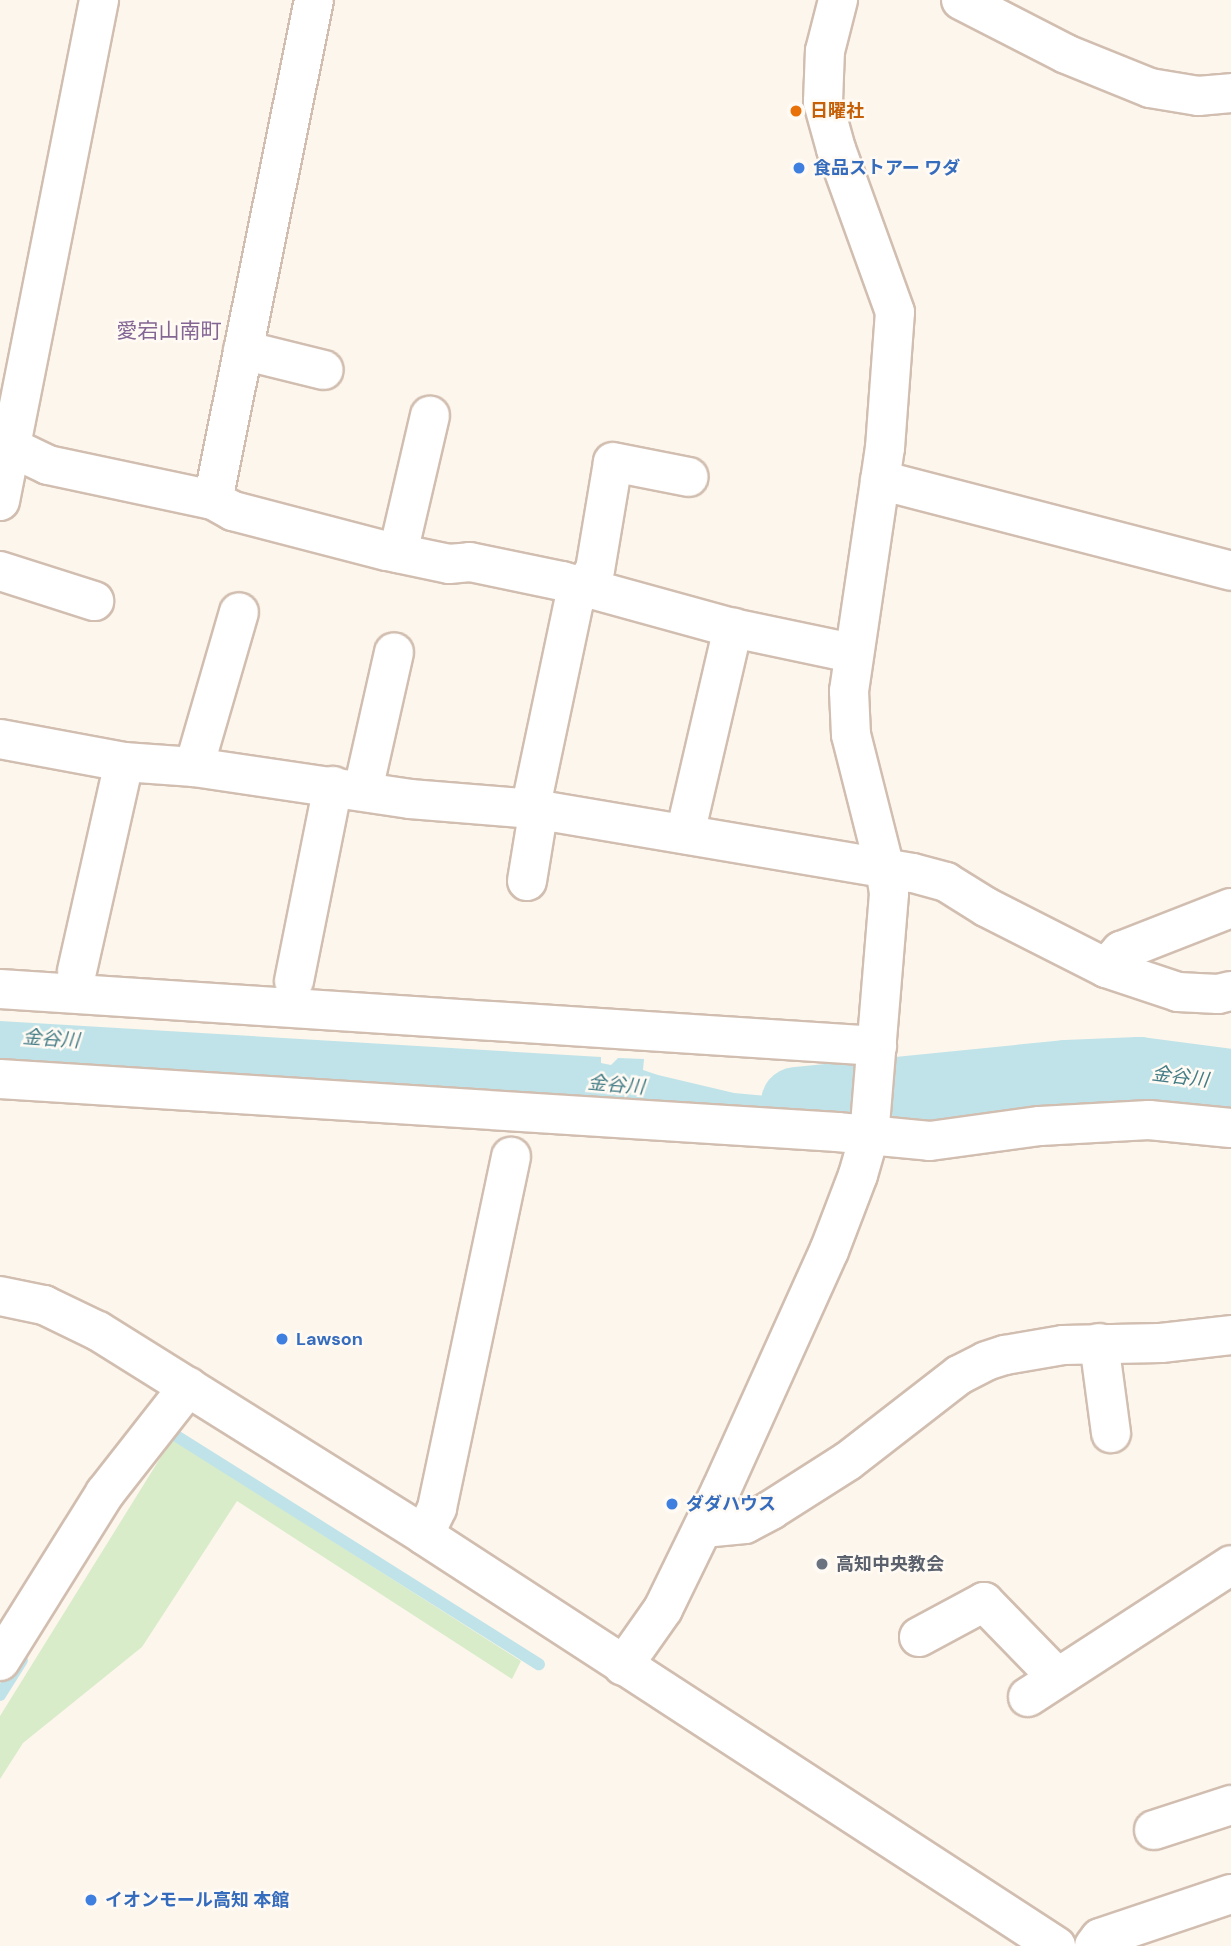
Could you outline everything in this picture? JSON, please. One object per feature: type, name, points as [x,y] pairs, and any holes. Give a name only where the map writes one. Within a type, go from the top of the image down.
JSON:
[{"type":"street","points":[[0,501],[6,445],[99,0]]},
{"type":"street","points":[[213,500],[314,0]]},
{"type":"street","points":[[623,1666],[663,1609],[703,1528],[829,1251],[870,1127],[889,894],[886,869],[851,734],[849,691],[852,653],[862,611],[880,480],[895,312],[836,149],[823,102],[825,51],[838,0]]},
{"type":"street","points":[[961,0],[1066,54],[1150,88],[1198,96],[1231,93]]},
{"type":"street","points":[[243,350],[324,370]]},
{"type":"street","points":[[398,553],[430,416]]},
{"type":"street","points":[[6,445],[48,465],[213,500],[233,511],[398,553],[449,564],[470,562],[586,588],[733,628],[852,653]]},
{"type":"street","points":[[527,881],[536,826],[533,796],[575,602],[595,570],[613,462],[689,477]]},
{"type":"street","points":[[880,480],[1231,571]]},
{"type":"street","points":[[0,571],[94,601]]},
{"type":"street","points":[[194,767],[239,612]]},
{"type":"street","points":[[685,834],[733,628]]},
{"type":"street","points":[[294,981],[348,788],[394,652]]},
{"type":"street","points":[[0,739],[124,762],[194,767],[410,799],[534,809],[886,869],[946,882],[986,907],[1106,968],[1178,992],[1218,994],[1231,991]]},
{"type":"street","points":[[77,971],[124,762]]},
{"type":"street","points":[[1106,968],[1121,951],[1231,908]]},
{"type":"street","points":[[0,989],[877,1052]]},
{"type":"street","points":[[0,1079],[593,1119],[837,1132],[870,1127],[930,1141],[1040,1126],[1149,1120],[1231,1128]]},
{"type":"street","points":[[424,1535],[437,1508],[511,1157]]},
{"type":"street","points":[[0,1296],[23,1299],[72,1316],[188,1387],[424,1535],[1056,1946]]},
{"type":"street","points":[[703,1528],[745,1524],[771,1510],[848,1461],[958,1375],[986,1361],[1028,1350],[1099,1343],[1161,1343],[1231,1335]]},
{"type":"street","points":[[1099,1343],[1111,1433]]},
{"type":"street","points":[[0,1661],[105,1493],[188,1387]]},
{"type":"street","points":[[919,1637],[984,1602],[1043,1687],[1231,1565]]},
{"type":"street","points":[[1154,1830],[1231,1805]]},
{"type":"street","points":[[1094,1946],[1100,1938],[1231,1894]]},
{"type":"green space","points":[[172,1439],[521,1661],[512,1679],[237,1501],[142,1647],[23,1743],[0,1779],[0,1716]]},
{"type":"water","points":[[0,1021],[601,1057],[601,1063],[611,1065],[618,1058],[644,1059],[643,1070],[658,1075],[734,1093],[767,1096],[802,1097],[843,1079],[858,1076],[855,1107],[770,1108],[0,1063]]},
{"type":"waterway","name":"金谷川","points":[[796,1102],[1066,1075],[1139,1072],[1231,1084]]},
{"type":"waterway","points":[[165,1439],[170,1432],[539,1664]]},
{"type":"waterway","points":[[0,1695],[22,1660]]},
{"type":"place","name":"日曜社","points":[[796,111]]},
{"type":"place","name":"食品ストアー ワダ","points":[[799,168]]},
{"type":"place","name":"Lawson","points":[[282,1339]]},
{"type":"place","name":"ダダハウス","points":[[672,1504]]},
{"type":"place","name":"高知中央教会","points":[[822,1564]]},
{"type":"place","name":"イオンモール高知 本館","points":[[91,1900]]},
{"type":"district","name":"愛宕山南町","points":[[169,331]]}]
